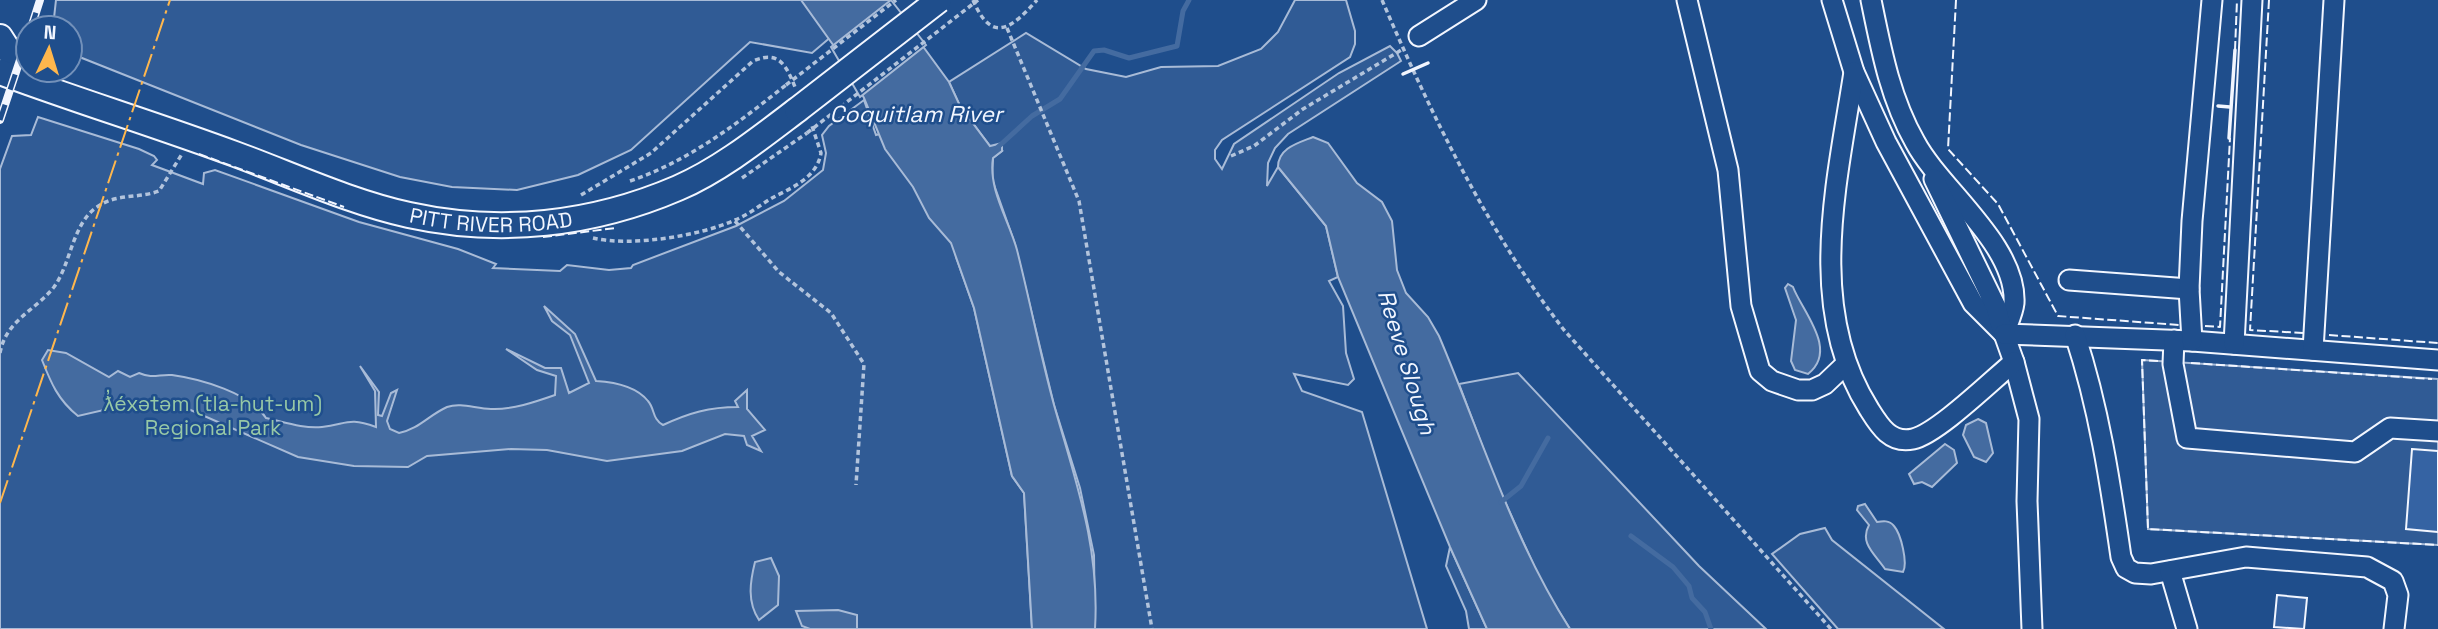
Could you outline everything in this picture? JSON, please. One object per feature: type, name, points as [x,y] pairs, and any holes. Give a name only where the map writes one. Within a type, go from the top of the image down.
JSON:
[{"type":"main road","name":"PITT RIVER ROAD","points":[[35,84],[368,203],[449,223],[547,225],[613,212],[680,187],[753,143],[939,0]]},
{"type":"main road","points":[[0,37],[14,59]]},
{"type":"main road","points":[[0,89],[21,84]]},
{"type":"lane","points":[[1419,36],[1476,0]]},
{"type":"lane","points":[[1687,0],[1728,170],[1741,306],[1760,371],[1772,382],[1798,390],[1812,390],[1825,384],[1845,365]]},
{"type":"lane","points":[[1832,0],[1854,72],[1886,142],[1973,303],[2004,334],[2014,362],[2029,419],[2027,501],[2032,629]]},
{"type":"lane","points":[[1871,0],[1898,107],[1931,169],[1969,208],[1998,253],[2011,284],[2014,304],[2004,334]]},
{"type":"lane","points":[[2212,0],[2189,289],[2183,341],[2173,364],[2187,438],[2355,452],[2390,428],[2438,430]]},
{"type":"lane","points":[[2234,344],[2252,0]]},
{"type":"lane","points":[[2314,350],[2334,0]]},
{"type":"lane","points":[[1854,72],[1831,242],[1832,299],[1845,365],[1883,430],[1899,440],[1914,439],[1935,428],[2014,362]]},
{"type":"lane","points":[[2069,280],[2189,289]]},
{"type":"lane","points":[[2004,334],[2234,344],[2438,360]]},
{"type":"lane","points":[[2075,335],[2090,380],[2104,439],[2121,557],[2126,568],[2135,573],[2151,575],[2246,557],[2367,567],[2393,581],[2398,595],[2395,629]]},
{"type":"lane","points":[[2170,571],[2187,629]]},
{"type":"path","points":[[625,183],[666,168],[708,143],[896,0]]},
{"type":"path","points":[[807,133],[976,0],[979,15],[994,29],[1007,28],[1037,0]]},
{"type":"path","points":[[1382,0],[1451,148],[1529,285],[1564,330],[1831,629]]},
{"type":"path","points":[[1007,28],[1080,201],[1152,629]]},
{"type":"path","points":[[1231,156],[1254,146],[1303,109],[1403,49]]},
{"type":"path","points":[[0,353],[6,333],[59,279],[90,212],[112,199],[159,191],[183,152]]},
{"type":"path","points":[[581,195],[605,190]]},
{"type":"path","points":[[735,221],[779,272],[831,313],[864,364],[856,485]]},
{"type":"shaded area","points":[[56,0],[818,0],[832,36],[812,53],[750,42],[631,150],[578,175],[517,190],[452,187],[400,177],[301,145],[84,59],[84,14],[54,14]]},
{"type":"shaded area","points":[[1295,0],[1346,0],[1355,31],[1355,44],[1350,57],[1222,140],[1215,150],[1215,159],[1222,169],[1234,144],[1339,73],[1390,46],[1397,53],[1401,61],[1288,134],[1275,148],[1268,163],[1267,186],[1278,167],[1326,226],[1338,277],[1329,281],[1343,306],[1346,353],[1354,379],[1348,385],[1294,374],[1302,391],[1362,412],[1427,629],[1095,629],[1094,555],[1080,488],[1054,405],[1015,244],[992,179],[993,158],[1002,151],[990,146],[960,106],[949,82],[1026,33],[1086,69],[1126,77],[1161,67],[1218,66],[1261,49],[1278,32]]},
{"type":"shaded area","name":"ƛ̓éxətəm (tla-hut-um) Regional Park","points":[[864,100],[876,135],[939,118],[956,257],[974,308],[1012,476],[1024,493],[1032,629],[0,629],[0,169],[12,136],[31,135],[38,117],[139,149],[154,156],[157,160],[152,165],[203,184],[204,173],[215,170],[359,222],[458,249],[496,264],[493,268],[560,271],[567,265],[609,270],[631,268],[736,226],[784,201],[823,170],[826,153],[822,135],[829,126]]},
{"type":"shaded area","points":[[2142,360],[2438,379],[2438,545],[2148,529]]},
{"type":"shaded area","points":[[1518,373],[1699,566],[1766,629],[1570,629],[1543,586],[1494,477],[1459,384]]},
{"type":"shaded area","points":[[1825,528],[1832,540],[1944,629],[1838,629],[1772,554],[1800,534]]},
{"type":"shaded area","points":[[1450,547],[1487,629],[1469,629],[1466,611],[1446,566]]},
{"type":"water","name":"Coquitlam River","points":[[801,0],[889,0],[949,82],[960,106],[990,146],[1002,143],[1002,151],[993,158],[996,193],[1017,250],[1049,386],[1085,516],[1094,570],[1095,629],[1032,629],[1024,493],[1012,476],[974,308],[951,243],[929,218],[913,187],[885,149],[864,98],[841,56]]},
{"type":"water","name":"Reeve Slough","points":[[1313,137],[1328,143],[1357,183],[1382,202],[1392,221],[1397,270],[1406,293],[1428,317],[1439,336],[1514,522],[1549,594],[1570,629],[1487,629],[1450,547],[1338,277],[1326,226],[1278,167],[1285,151]]},
{"type":"water","points":[[1788,284],[1793,287],[1816,330],[1819,342],[1817,364],[1808,374],[1795,370],[1791,361],[1796,320],[1785,288]]},
{"type":"water","points":[[544,306],[575,334],[596,381],[631,388],[648,401],[657,420],[663,425],[699,412],[738,407],[735,401],[747,390],[747,409],[765,430],[752,436],[761,451],[747,445],[744,436],[725,434],[682,451],[607,461],[547,450],[511,449],[427,456],[408,467],[354,466],[298,457],[186,408],[147,400],[78,416],[56,391],[42,360],[48,350],[66,353],[109,377],[118,371],[130,377],[139,373],[197,380],[237,394],[259,409],[266,418],[294,425],[322,427],[353,422],[376,427],[375,391],[360,366],[379,392],[378,415],[382,416],[391,393],[397,390],[387,421],[390,429],[399,433],[447,407],[463,405],[507,408],[555,395],[556,376],[537,370],[506,349],[545,368],[561,368],[569,393],[589,383],[570,335],[552,321]]},
{"type":"water","points":[[1978,419],[1986,423],[1993,453],[1986,462],[1974,457],[1963,435],[1966,425]]},
{"type":"water","points":[[1945,444],[1954,450],[1957,463],[1932,487],[1922,482],[1914,484],[1909,474]]},
{"type":"water","points":[[1865,504],[1877,522],[1888,522],[1897,530],[1904,556],[1903,572],[1885,569],[1867,543],[1866,531],[1869,525],[1857,510],[1858,506]]},
{"type":"water","points":[[771,558],[779,576],[778,605],[759,620],[751,599],[753,569],[755,562]]},
{"type":"water","points":[[838,610],[857,615],[857,629],[810,629],[802,626],[796,611]]},
{"type":"pier","points":[[891,0],[926,45],[860,97],[831,47]]},
{"type":"building","points":[[2412,449],[2438,451],[2438,532],[2406,529]]},
{"type":"building","points":[[2277,595],[2307,598],[2304,629],[2274,627]]},
{"type":"waterway","points":[[998,147],[1032,116],[1060,99],[1094,51],[1104,50],[1129,58],[1177,46],[1183,11],[1189,0]]},
{"type":"waterway","points":[[1501,502],[1521,486],[1548,438]]},
{"type":"waterway","points":[[1631,536],[1673,567],[1689,586],[1692,598],[1705,612],[1711,629]]},
{"type":"railway","points":[[36,14],[40,0]]},
{"type":"railway","points":[[0,120],[14,78]]},
{"type":"fence","points":[[1956,0],[1948,149],[1998,204],[2058,316],[2179,325]]},
{"type":"fence","points":[[2235,50],[2237,0]]},
{"type":"fence","points":[[2269,0],[2250,330],[2303,333]]},
{"type":"fence","points":[[2205,326],[2220,327],[2230,138]]},
{"type":"fence","points":[[199,154],[344,207]]},
{"type":"fence","points":[[543,237],[616,228]]},
{"type":"fence","points":[[2329,335],[2438,343]]},
{"type":"fence","points":[[2158,361],[2142,360],[2148,529],[2438,545]]},
{"type":"fence","points":[[2191,363],[2432,379]]},
{"type":"wall","points":[[2229,138],[2235,50]]},
{"type":"wall","points":[[1403,74],[1428,63]]},
{"type":"wall","points":[[2218,106],[2230,107]]},
{"type":"power","points":[[0,503],[170,0]]}]
